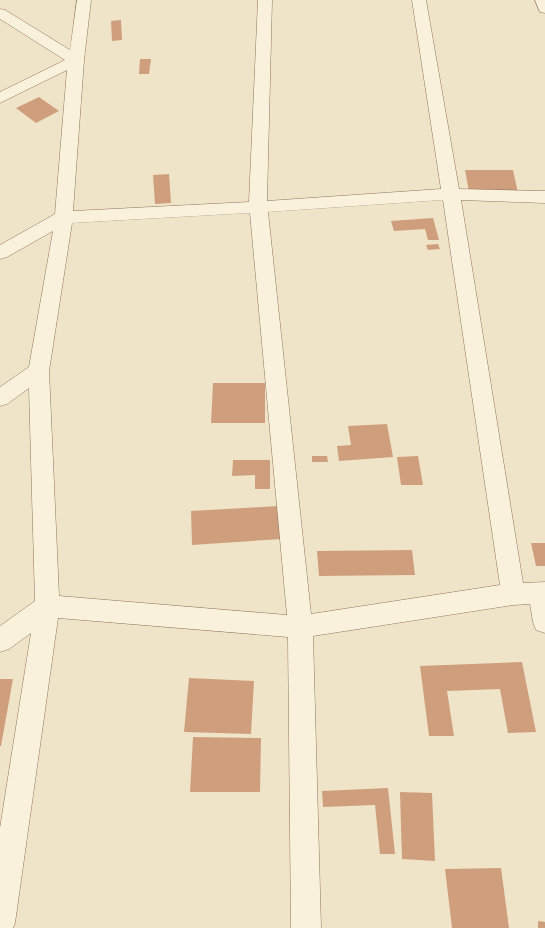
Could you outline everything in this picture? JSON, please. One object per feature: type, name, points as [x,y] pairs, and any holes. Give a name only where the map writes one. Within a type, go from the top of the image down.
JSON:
[{"type":"street","points":[[0,923],[47,606],[39,371],[64,217],[76,60],[84,0]]},
{"type":"street","points":[[265,0],[258,206],[300,627],[306,928]]},
{"type":"street","points":[[418,0],[451,194],[513,594]]},
{"type":"street","points":[[542,0],[545,9]]},
{"type":"street","points":[[0,13],[76,60]]},
{"type":"street","points":[[0,98],[76,60]]},
{"type":"street","points":[[0,253],[64,217],[199,211],[451,194],[545,197]]},
{"type":"street","points":[[0,398],[39,371]]},
{"type":"street","points":[[0,641],[47,606],[300,627],[513,594],[543,594],[545,622]]},
{"type":"building","points":[[121,20],[122,40],[112,41],[111,21]]},
{"type":"building","points":[[140,59],[151,59],[149,74],[139,74]]},
{"type":"building","points":[[39,97],[59,111],[36,123],[16,108]]},
{"type":"building","points":[[465,170],[513,170],[518,193],[469,192]]},
{"type":"building","points":[[169,174],[171,203],[155,204],[153,175]]},
{"type":"building","points":[[433,218],[439,240],[428,240],[425,229],[394,231],[391,221]]},
{"type":"building","points":[[438,244],[440,249],[428,250],[426,245]]},
{"type":"building","points":[[213,383],[265,383],[265,423],[211,423]]},
{"type":"building","points":[[387,424],[393,457],[339,461],[337,446],[351,445],[348,426]]},
{"type":"building","points":[[312,456],[327,456],[328,462],[312,462]]},
{"type":"building","points":[[418,456],[423,485],[401,485],[397,457]]},
{"type":"building","points":[[233,460],[270,460],[270,489],[255,489],[255,475],[232,476]]},
{"type":"building","points":[[278,506],[281,539],[192,545],[191,511]]},
{"type":"building","points":[[531,543],[545,543],[545,566],[536,566]]},
{"type":"building","points":[[412,550],[415,575],[319,576],[317,551]]},
{"type":"building","points":[[522,662],[536,732],[508,733],[500,689],[447,691],[454,736],[429,736],[420,666]]},
{"type":"building","points":[[189,678],[254,681],[251,734],[184,732]]},
{"type":"building","points":[[0,679],[13,679],[1,746],[0,746]]},
{"type":"building","points":[[193,737],[261,738],[260,792],[190,792]]},
{"type":"building","points":[[388,788],[395,854],[380,854],[375,805],[323,807],[322,791]]},
{"type":"building","points":[[400,792],[432,793],[435,861],[402,859]]},
{"type":"building","points":[[501,868],[509,928],[452,928],[445,869]]},
{"type":"building","points":[[538,921],[545,922],[545,928],[538,928]]}]
